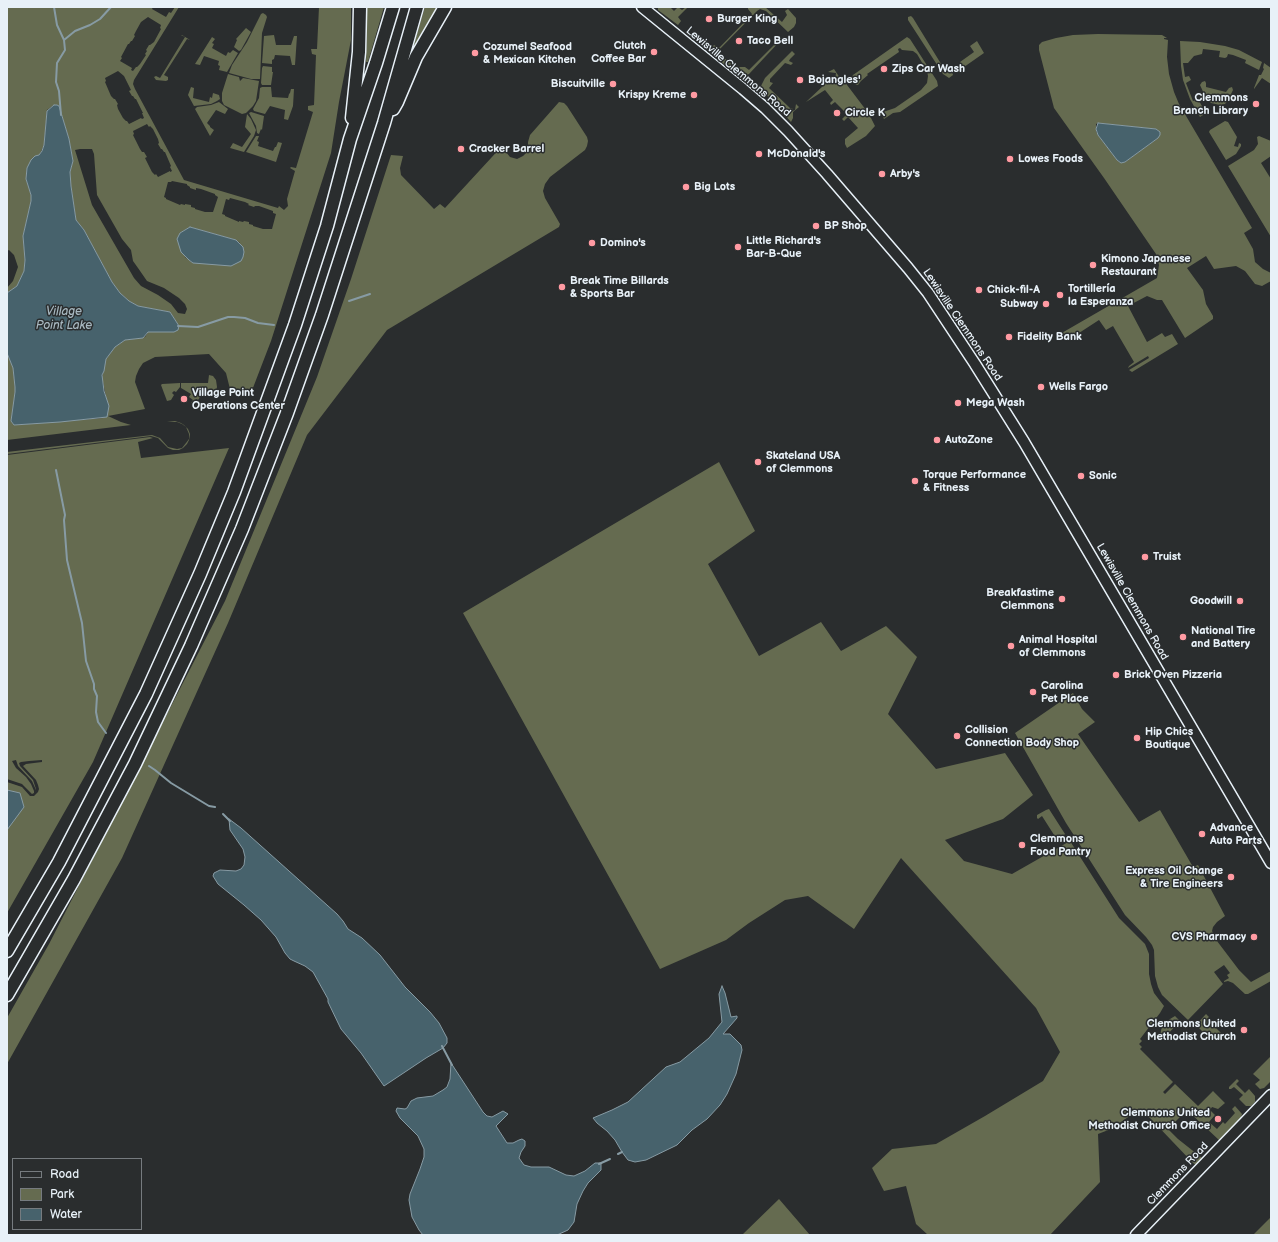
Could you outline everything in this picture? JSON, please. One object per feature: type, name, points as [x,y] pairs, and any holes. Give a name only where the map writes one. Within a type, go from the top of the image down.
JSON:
[{"type":"highway","points":[[350,139],[358,60],[360,7]]},
{"type":"highway","points":[[7,951],[58,862],[146,694],[203,567],[234,492],[295,325],[327,226],[350,139],[393,7]]},
{"type":"highway","points":[[7,995],[74,879],[135,764],[191,646],[242,529],[287,413],[322,315],[384,123],[417,7]]},
{"type":"highway","points":[[384,123],[397,102],[416,57],[445,7]]},
{"type":"main road","name":"Lewisville Clemmons Road","points":[[642,7],[743,89],[788,131],[827,174],[928,293],[968,352],[1020,436],[1271,863]]},
{"type":"main road","name":"Clemmons Road","points":[[1136,1235],[1271,1095]]},
{"type":"green space","points":[[7,7],[153,7],[152,9],[166,17],[175,7],[179,7],[134,80],[133,84],[135,89],[184,180],[278,208],[279,206],[284,210],[288,206],[287,199],[295,171],[290,168],[296,168],[313,112],[308,110],[308,106],[314,105],[316,55],[312,54],[311,49],[317,49],[319,7],[351,7],[351,40],[331,153],[271,341],[251,393],[231,393],[226,373],[209,354],[155,357],[143,363],[136,376],[135,382],[145,409],[108,416],[131,425],[7,440],[7,353],[13,368],[15,387],[11,421],[14,425],[103,418],[106,397],[102,377],[106,359],[115,347],[125,340],[145,337],[148,332],[174,332],[179,326],[170,312],[138,306],[129,301],[120,293],[112,282],[84,230],[76,220],[70,172],[73,161],[69,139],[59,106],[54,105],[47,110],[44,145],[40,154],[27,168],[26,179],[31,195],[31,201],[23,236],[25,260],[24,271],[17,286],[7,293],[7,288],[13,281],[18,267],[14,255],[9,250],[7,251]],"holes":[[[148,17],[161,25],[161,29],[154,42],[149,45],[146,50],[146,55],[133,71],[131,70],[132,68],[120,61],[128,44],[135,36],[134,35],[141,22]],[[118,71],[124,76],[131,90],[129,91],[136,99],[144,118],[129,124],[123,118],[118,109],[118,104],[111,96],[105,82],[105,78]],[[147,124],[149,127],[150,126],[158,139],[158,144],[165,152],[172,171],[158,177],[156,174],[155,175],[145,158],[147,157],[140,149],[133,135],[133,131]],[[92,149],[94,154],[97,195],[122,239],[131,250],[133,261],[147,281],[164,288],[185,304],[187,309],[185,314],[178,313],[171,304],[141,286],[134,278],[92,205],[75,150]],[[172,181],[187,184],[190,188],[196,190],[196,188],[201,189],[215,194],[218,197],[213,212],[205,212],[195,209],[191,207],[191,205],[180,205],[166,199],[164,197],[168,182]],[[230,198],[245,202],[254,207],[259,206],[273,211],[273,213],[276,214],[272,229],[263,229],[253,226],[249,224],[249,222],[239,222],[225,216],[222,214],[226,199],[229,200]],[[190,227],[236,240],[240,243],[193,263],[185,257],[180,233]]]},
{"type":"green space","points":[[367,7],[384,7],[368,62],[366,62]]},
{"type":"green space","points":[[425,7],[441,7],[414,51],[412,50]]},
{"type":"green space","points":[[658,7],[670,7],[674,11],[678,7],[682,10],[688,7],[678,17],[681,21],[678,25],[658,10]]},
{"type":"green space","points":[[748,7],[765,7],[782,22],[787,15],[785,11],[788,9],[796,18],[796,23],[788,32],[766,11],[760,9],[757,11],[717,52],[734,66],[745,67],[749,70],[781,38],[781,40],[749,74],[739,77],[709,51],[714,45],[719,48],[752,14]]},
{"type":"green space","points":[[263,13],[267,17],[262,33],[260,79],[251,79],[229,73],[232,65],[247,42],[261,14]]},
{"type":"green space","points":[[911,16],[946,72],[949,70],[952,71],[953,75],[949,78],[943,74],[908,20],[908,17]]},
{"type":"green space","points":[[246,28],[251,32],[239,51],[234,47],[237,40],[236,39]]},
{"type":"green space","points":[[182,35],[190,40],[187,39],[164,75],[168,77],[168,80],[156,80],[154,77],[156,76],[160,78],[185,37]]},
{"type":"green space","points":[[274,35],[276,45],[291,45],[294,36],[297,36],[295,65],[292,65],[290,56],[275,55],[274,59],[272,60],[272,64],[262,63],[264,36]]},
{"type":"green space","points":[[1073,35],[1162,35],[1167,38],[1164,39],[1168,40],[1167,57],[1169,74],[1179,104],[1252,228],[1244,233],[1253,249],[1255,262],[1263,269],[1271,273],[1271,281],[1262,286],[1255,284],[1245,271],[1236,266],[1214,269],[1206,256],[1187,268],[1203,290],[1206,304],[1213,316],[1213,319],[1185,338],[1162,300],[1157,300],[1147,296],[1128,306],[1147,342],[1162,333],[1165,337],[1172,334],[1178,344],[1132,372],[1129,370],[1149,358],[1148,356],[1128,368],[1134,362],[1113,326],[1106,330],[1099,320],[1079,333],[1066,335],[1060,334],[1157,278],[1159,265],[1156,254],[1054,108],[1039,45],[1042,42]],"holes":[[[1096,124],[1156,129],[1158,138],[1125,162],[1121,163],[1098,135],[1096,131]]]},
{"type":"green space","points":[[212,37],[215,39],[212,43],[214,44],[212,48],[226,56],[228,52],[230,53],[233,50],[238,53],[227,72],[219,70],[219,61],[204,56],[200,65],[195,64]]},
{"type":"green space","points":[[907,37],[910,39],[937,81],[938,86],[900,112],[893,113],[884,119],[882,115],[883,112],[895,108],[921,90],[927,83],[927,71],[917,54],[913,51],[902,50],[900,48],[898,49],[899,52],[867,74],[868,75],[858,85],[856,85],[852,77]]},
{"type":"green space","points":[[977,41],[984,53],[964,67],[960,62],[974,52],[970,46]]},
{"type":"green space","points":[[1180,41],[1200,42],[1225,46],[1239,50],[1262,62],[1259,70],[1245,63],[1246,60],[1233,55],[1228,54],[1225,58],[1219,57],[1220,51],[1203,49],[1202,54],[1194,56],[1188,63],[1183,63],[1185,77],[1189,76],[1191,80],[1186,83],[1193,101],[1198,99],[1203,108],[1203,115],[1200,117],[1190,99],[1183,80]]},
{"type":"green space","points":[[792,51],[795,54],[789,61],[793,63],[791,65],[785,63],[770,79],[770,82],[773,83],[769,88],[790,108],[793,109],[790,112],[795,110],[796,104],[799,107],[793,112],[791,122],[763,91],[761,86],[765,78]]},
{"type":"green space","points":[[1264,63],[1271,68],[1271,84],[1262,78],[1254,89],[1259,75],[1261,75],[1264,69]]},
{"type":"green space","points":[[263,66],[272,67],[273,72],[271,85],[262,85],[261,83]]},
{"type":"green space","points":[[834,69],[869,114],[875,126],[866,136],[847,148],[845,139],[858,128],[848,117],[844,121],[842,119],[847,114],[835,102],[831,105],[830,103],[833,100],[825,90],[806,102],[823,86],[826,81],[835,81],[836,73],[828,72]]},
{"type":"green space","points":[[228,74],[239,77],[240,81],[243,78],[259,81],[256,101],[246,113],[242,114],[224,105],[222,101],[222,93]]},
{"type":"green space","points":[[1205,81],[1206,87],[1226,92],[1232,87],[1233,90],[1225,104],[1220,105],[1211,103],[1205,96],[1200,85]]},
{"type":"green space","points":[[191,87],[194,88],[193,98],[209,102],[213,93],[219,95],[220,99],[211,104],[194,106],[188,95]]},
{"type":"green space","points":[[271,87],[272,97],[288,98],[291,89],[294,89],[293,106],[288,120],[284,119],[285,110],[270,106],[265,114],[254,111],[253,109],[259,98],[260,88]]},
{"type":"green space","points":[[219,102],[228,109],[225,114],[216,110],[207,123],[214,130],[210,136],[195,109],[197,107]]},
{"type":"green space","points":[[559,102],[564,103],[567,106],[587,137],[588,141],[585,150],[550,177],[545,184],[543,191],[545,198],[560,224],[559,227],[387,330],[307,435],[228,623],[122,858],[7,1064],[7,1018],[49,944],[225,601],[317,377],[351,279],[391,155],[403,156],[400,168],[401,175],[434,209],[440,204],[445,208],[503,145],[510,157],[517,159],[523,156],[528,148],[530,135]]},
{"type":"green space","points":[[251,112],[264,116],[262,130],[261,129],[259,134],[257,133],[256,126],[249,113]]},
{"type":"green space","points":[[247,114],[256,130],[244,152],[230,148],[233,143],[242,147],[251,134],[245,127]]},
{"type":"green space","points":[[1225,121],[1228,122],[1237,137],[1234,146],[1238,147],[1239,143],[1241,144],[1236,154],[1226,160],[1209,132]]},
{"type":"green space","points":[[256,136],[259,136],[257,141],[259,142],[258,146],[273,151],[278,142],[282,143],[276,162],[246,152]]},
{"type":"green space","points":[[1259,136],[1271,141],[1271,156],[1261,163],[1271,179],[1271,237],[1228,166],[1254,150],[1258,144],[1257,137]]},
{"type":"green space","points":[[209,375],[213,376],[216,380],[216,391],[213,394],[206,389],[198,400],[196,399],[192,404],[191,403],[193,400],[189,397],[191,394],[181,388],[181,383],[208,383]]},
{"type":"green space","points":[[180,383],[180,387],[176,392],[174,391],[172,393],[174,395],[171,400],[167,401],[161,385]]},
{"type":"green space","points":[[186,427],[190,434],[189,440],[183,448],[179,450],[168,448],[158,438],[151,436],[7,454],[7,452],[152,435],[160,438],[168,447],[177,449],[182,448],[189,439],[189,434]]},
{"type":"green space","points":[[150,437],[153,438],[138,442],[141,458],[229,448],[93,762],[7,913],[7,782],[22,787],[30,796],[34,796],[38,792],[38,785],[36,780],[23,766],[26,764],[42,762],[42,760],[19,763],[33,780],[36,790],[32,781],[18,766],[16,760],[12,761],[16,768],[31,784],[34,793],[32,794],[22,784],[7,779],[7,455]]},
{"type":"green space","points":[[719,462],[755,531],[708,564],[759,656],[821,622],[841,651],[886,626],[917,657],[888,714],[936,769],[1005,753],[1033,795],[1003,819],[945,840],[964,861],[1012,874],[1070,841],[1119,918],[1145,944],[1149,954],[1149,974],[1151,984],[1154,993],[1164,1006],[1140,1039],[1142,1041],[1139,1044],[1142,1047],[1140,1049],[1173,1082],[1163,1092],[1165,1094],[1175,1084],[1198,1106],[1213,1091],[1225,1103],[1218,1109],[1212,1107],[1210,1110],[1215,1115],[1209,1122],[1217,1129],[1223,1122],[1225,1124],[1235,1113],[1232,1109],[1235,1106],[1242,1114],[1241,1118],[1220,1141],[1187,1110],[1168,1129],[1204,1160],[1198,1166],[1193,1163],[1150,1118],[1144,1114],[1131,1115],[1111,1129],[1098,1134],[1100,1182],[1050,1235],[928,1235],[916,1224],[906,1186],[884,1191],[872,1168],[892,1149],[936,1144],[985,1116],[1043,1081],[1060,1052],[1036,1008],[901,858],[854,929],[808,896],[785,900],[726,940],[660,969],[463,613]]},
{"type":"green space","points":[[1073,693],[1082,709],[1095,722],[1078,734],[1139,822],[1160,810],[1193,867],[1198,865],[1225,916],[1213,927],[1212,931],[1217,941],[1239,970],[1251,982],[1271,971],[1271,981],[1248,994],[1245,994],[1233,983],[1228,981],[1224,982],[1229,978],[1227,975],[1230,973],[1224,965],[1214,972],[1223,984],[1188,1020],[1162,995],[1155,976],[1154,950],[1152,945],[1125,915],[1066,823],[1015,733]]},
{"type":"green space","points":[[1049,809],[1065,834],[1055,842],[1052,840],[1056,838],[1042,816],[1038,819],[1037,818],[1037,815]]},
{"type":"green space","points":[[1206,1014],[1209,1017],[1207,1019],[1224,1036],[1219,1040],[1205,1034],[1196,1025]]},
{"type":"green space","points":[[1175,1016],[1180,1021],[1167,1035],[1160,1036],[1162,1026]]},
{"type":"green space","points":[[1271,1056],[1271,1081],[1264,1088],[1260,1089],[1255,1084],[1260,1080],[1253,1074]]},
{"type":"green space","points":[[1237,1079],[1239,1081],[1236,1084],[1245,1093],[1249,1089],[1255,1096],[1255,1102],[1251,1106],[1246,1106],[1239,1099],[1243,1095],[1234,1087],[1229,1089],[1229,1087]]},
{"type":"green space","points":[[779,1199],[810,1235],[742,1235]]},
{"type":"green space","points":[[1271,1217],[1271,1235],[1253,1235]]},
{"type":"water","name":"Village Point Lake","points":[[54,105],[59,106],[69,139],[73,161],[70,172],[76,220],[84,230],[112,282],[120,293],[129,301],[138,306],[170,312],[179,326],[178,330],[174,332],[148,332],[143,338],[125,340],[115,347],[106,359],[102,375],[104,391],[109,406],[107,417],[14,425],[11,421],[15,387],[13,368],[7,353],[7,293],[17,286],[24,271],[25,260],[23,236],[31,201],[31,195],[26,179],[27,168],[31,160],[42,151],[44,145],[47,111]]},
{"type":"water","points":[[1098,123],[1156,129],[1160,132],[1160,135],[1125,162],[1121,163],[1098,135],[1096,129]]},
{"type":"water","points":[[190,227],[236,240],[243,247],[244,252],[241,261],[231,266],[193,263],[181,252],[177,239],[180,233]]},
{"type":"water","points":[[7,790],[20,793],[24,807],[7,830]]},
{"type":"water","points":[[229,819],[337,914],[348,929],[362,938],[380,955],[405,987],[439,1023],[447,1038],[447,1043],[443,1048],[384,1086],[361,1053],[341,1029],[328,999],[313,972],[305,966],[290,959],[276,937],[261,920],[218,884],[213,876],[214,873],[220,870],[236,871],[241,869],[244,865],[245,857],[243,849],[230,830]]},
{"type":"water","points":[[722,986],[731,1017],[737,1016],[737,1018],[723,1034],[730,1034],[741,1045],[742,1050],[736,1074],[727,1094],[720,1105],[707,1119],[692,1130],[677,1145],[646,1160],[635,1162],[628,1160],[615,1140],[593,1118],[628,1102],[666,1067],[680,1062],[709,1038],[722,1022],[719,994]]},
{"type":"water","points":[[451,1063],[487,1116],[492,1117],[503,1111],[508,1114],[496,1126],[507,1143],[513,1143],[522,1139],[525,1141],[525,1146],[519,1158],[524,1165],[531,1167],[549,1167],[566,1175],[574,1176],[585,1171],[595,1163],[601,1163],[601,1170],[588,1183],[583,1191],[577,1204],[574,1222],[568,1230],[557,1235],[423,1235],[419,1230],[412,1217],[409,1200],[424,1157],[424,1149],[418,1136],[400,1118],[396,1111],[397,1108],[407,1108],[411,1101],[417,1098],[433,1096],[447,1087],[450,1079]]},
{"type":"waterway","points":[[54,7],[57,25],[64,40],[65,50],[57,63],[56,82],[59,91],[61,115]]},
{"type":"waterway","points":[[64,40],[75,31],[100,19],[111,7]]},
{"type":"waterway","points":[[349,301],[370,294]]},
{"type":"waterway","points":[[178,326],[198,327],[228,317],[245,318],[258,323],[274,325]]},
{"type":"waterway","points":[[56,470],[65,515],[64,520],[67,560],[82,623],[86,661],[97,696],[96,712],[98,722],[106,733]]},
{"type":"waterway","points":[[149,766],[171,783],[209,806],[215,807]]},
{"type":"waterway","points":[[223,814],[230,821]]},
{"type":"waterway","points":[[442,1046],[452,1065]]},
{"type":"waterway","points":[[618,1154],[622,1152]]},
{"type":"waterway","points":[[599,1164],[610,1159]]},
{"type":"place","name":"Burger King","points":[[709,19]]},
{"type":"place","name":"Taco Bell","points":[[739,41]]},
{"type":"place","name":"Clutch Coffee Bar","points":[[654,52]]},
{"type":"place","name":"Cozumel Seafood & Mexican Kitchen","points":[[475,53]]},
{"type":"place","name":"Zips Car Wash","points":[[884,69]]},
{"type":"place","name":"Bojangles'","points":[[800,80]]},
{"type":"place","name":"Biscuitville","points":[[613,84]]},
{"type":"place","name":"Krispy Kreme","points":[[694,95]]},
{"type":"place","name":"Clemmons Branch Library","points":[[1256,104]]},
{"type":"place","name":"Circle K","points":[[837,113]]},
{"type":"place","name":"Cracker Barrel","points":[[461,149]]},
{"type":"place","name":"McDonald's","points":[[759,154]]},
{"type":"place","name":"Lowes Foods","points":[[1010,159]]},
{"type":"place","name":"Arby's","points":[[882,174]]},
{"type":"place","name":"Big Lots","points":[[686,187]]},
{"type":"place","name":"BP Shop","points":[[816,226]]},
{"type":"place","name":"Domino's","points":[[592,243]]},
{"type":"place","name":"Little Richard's Bar-B-Que","points":[[738,247]]},
{"type":"place","name":"Kimono Japanese Restaurant","points":[[1093,265]]},
{"type":"place","name":"Break Time Billards & Sports Bar","points":[[562,287]]},
{"type":"place","name":"Chick-fil-A","points":[[979,290]]},
{"type":"place","name":"Tortillería la Esperanza","points":[[1060,295]]},
{"type":"place","name":"Subway","points":[[1046,304]]},
{"type":"place","name":"Fidelity Bank","points":[[1009,337]]},
{"type":"place","name":"Wells Fargo","points":[[1041,387]]},
{"type":"place","name":"Village Point Operations Center","points":[[184,399]]},
{"type":"place","name":"Mega Wash","points":[[958,403]]},
{"type":"place","name":"AutoZone","points":[[937,440]]},
{"type":"place","name":"Skateland USA of Clemmons","points":[[758,462]]},
{"type":"place","name":"Sonic","points":[[1081,476]]},
{"type":"place","name":"Torque Performance & Fitness","points":[[915,481]]},
{"type":"place","name":"Truist","points":[[1145,557]]},
{"type":"place","name":"Breakfastime Clemmons","points":[[1062,599]]},
{"type":"place","name":"Goodwill","points":[[1240,601]]},
{"type":"place","name":"National Tire and Battery","points":[[1183,637]]},
{"type":"place","name":"Animal Hospital of Clemmons","points":[[1011,646]]},
{"type":"place","name":"Brick Oven Pizzeria","points":[[1116,675]]},
{"type":"place","name":"Carolina Pet Place","points":[[1033,692]]},
{"type":"place","name":"Collision Connection Body Shop","points":[[957,736]]},
{"type":"place","name":"Hip Chics Boutique","points":[[1137,738]]},
{"type":"place","name":"Advance Auto Parts","points":[[1202,834]]},
{"type":"place","name":"Clemmons Food Pantry","points":[[1022,845]]},
{"type":"place","name":"Express Oil Change & Tire Engineers","points":[[1231,877]]},
{"type":"place","name":"CVS Pharmacy","points":[[1254,937]]},
{"type":"place","name":"Clemmons United Methodist Church","points":[[1244,1030]]},
{"type":"place","name":"Clemmons United Methodist Church Office","points":[[1218,1119]]}]
